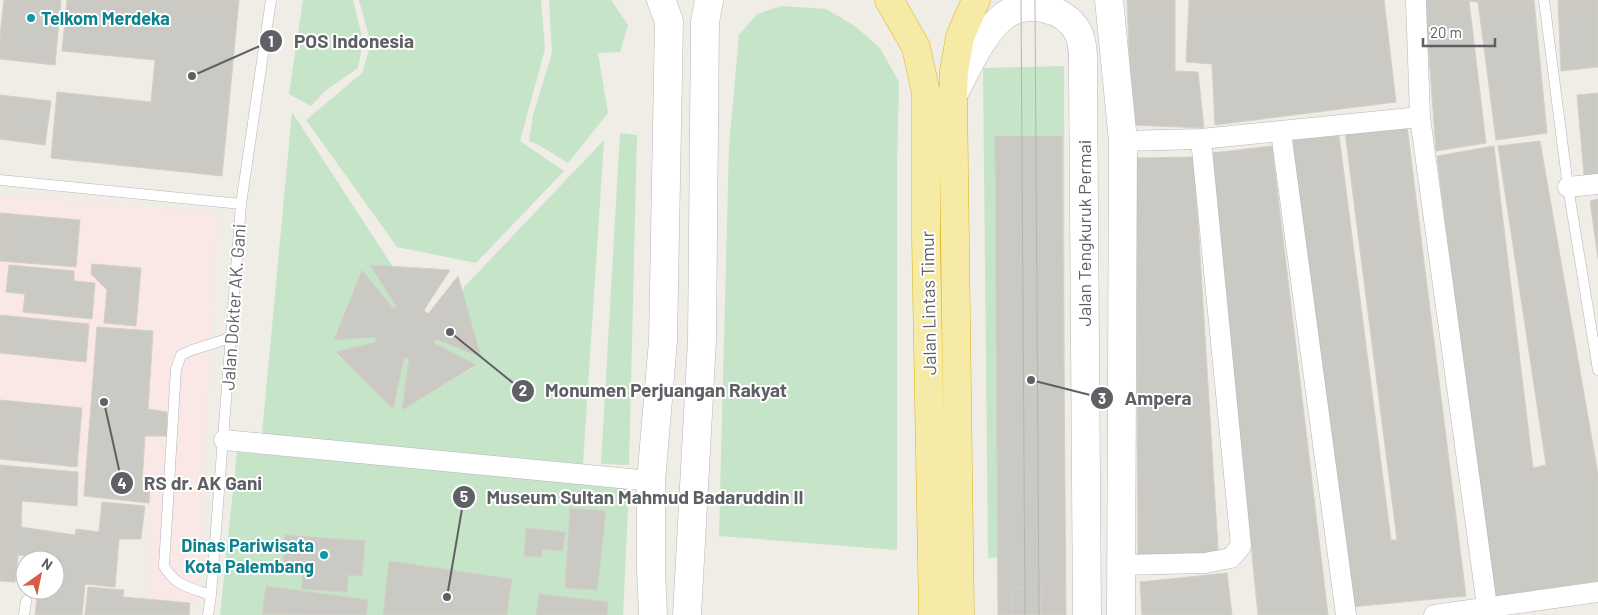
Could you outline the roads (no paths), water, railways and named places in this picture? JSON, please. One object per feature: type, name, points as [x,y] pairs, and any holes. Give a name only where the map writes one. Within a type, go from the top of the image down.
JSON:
[{"type":"highway","name":"Jalan Lintas Timur","points":[[889,0],[916,47],[926,93],[933,615]]},
{"type":"highway","name":"Jalan Lintas Timur","points":[[960,615],[953,95],[954,72],[960,37],[976,0]]},
{"type":"main road","points":[[654,615],[651,569],[651,482],[663,342],[669,21],[661,0]]},
{"type":"main road","points":[[687,615],[702,340],[705,22],[709,0]]},
{"type":"main road","points":[[1109,0],[1123,141],[1121,615]]},
{"type":"main road","points":[[953,95],[983,42],[1003,16],[1015,8],[1028,5],[1041,6],[1057,12],[1070,22],[1078,32],[1112,33]]},
{"type":"main road","name":"Jalan Tengkuruk Permai","points":[[1078,32],[1082,47],[1083,74],[1086,615]]},
{"type":"main road","points":[[663,342],[702,340]]},
{"type":"street","points":[[1416,0],[1420,117],[1487,606]]},
{"type":"street","points":[[1123,141],[1201,139],[1420,117]]},
{"type":"street","points":[[1281,132],[1346,615]]},
{"type":"street","points":[[1121,565],[1205,563],[1231,558],[1241,546],[1201,139]]},
{"type":"street","points":[[1568,187],[1598,184]]},
{"type":"street","points":[[224,440],[651,482]]},
{"type":"street","points":[[1434,615],[1487,606],[1598,592]]},
{"type":"lane","name":"Jalan Dokter AK. Gani","points":[[208,615],[224,440],[241,204],[271,0]]},
{"type":"lane","points":[[1544,0],[1568,187],[1598,370]]},
{"type":"lane","points":[[0,180],[241,204]]},
{"type":"lane","points":[[211,595],[178,584],[169,575],[164,566],[176,369],[181,356],[192,350],[230,338]]},
{"type":"lane","points":[[646,615],[651,569]]},
{"type":"lane","points":[[24,615],[26,601]]},
{"type":"tram line","points":[[1021,0],[1025,615]]},
{"type":"tram line","points":[[1035,0],[1039,615]]},
{"type":"place","name":"Telkom Merdeka","points":[[31,18]]},
{"type":"place","name":"POS Indonesia","points":[[192,76]]},
{"type":"place","name":"Monumen Perjuangan Rakyat","points":[[450,332]]},
{"type":"place","name":"Ampera","points":[[1031,380]]},
{"type":"place","name":"RS dr. AK Gani","points":[[104,402]]},
{"type":"place","name":"Dinas Pariwisata Kota Palembang","points":[[324,555]]},
{"type":"place","name":"Museum Sultan Mahmud Badaruddin II","points":[[447,597]]}]
